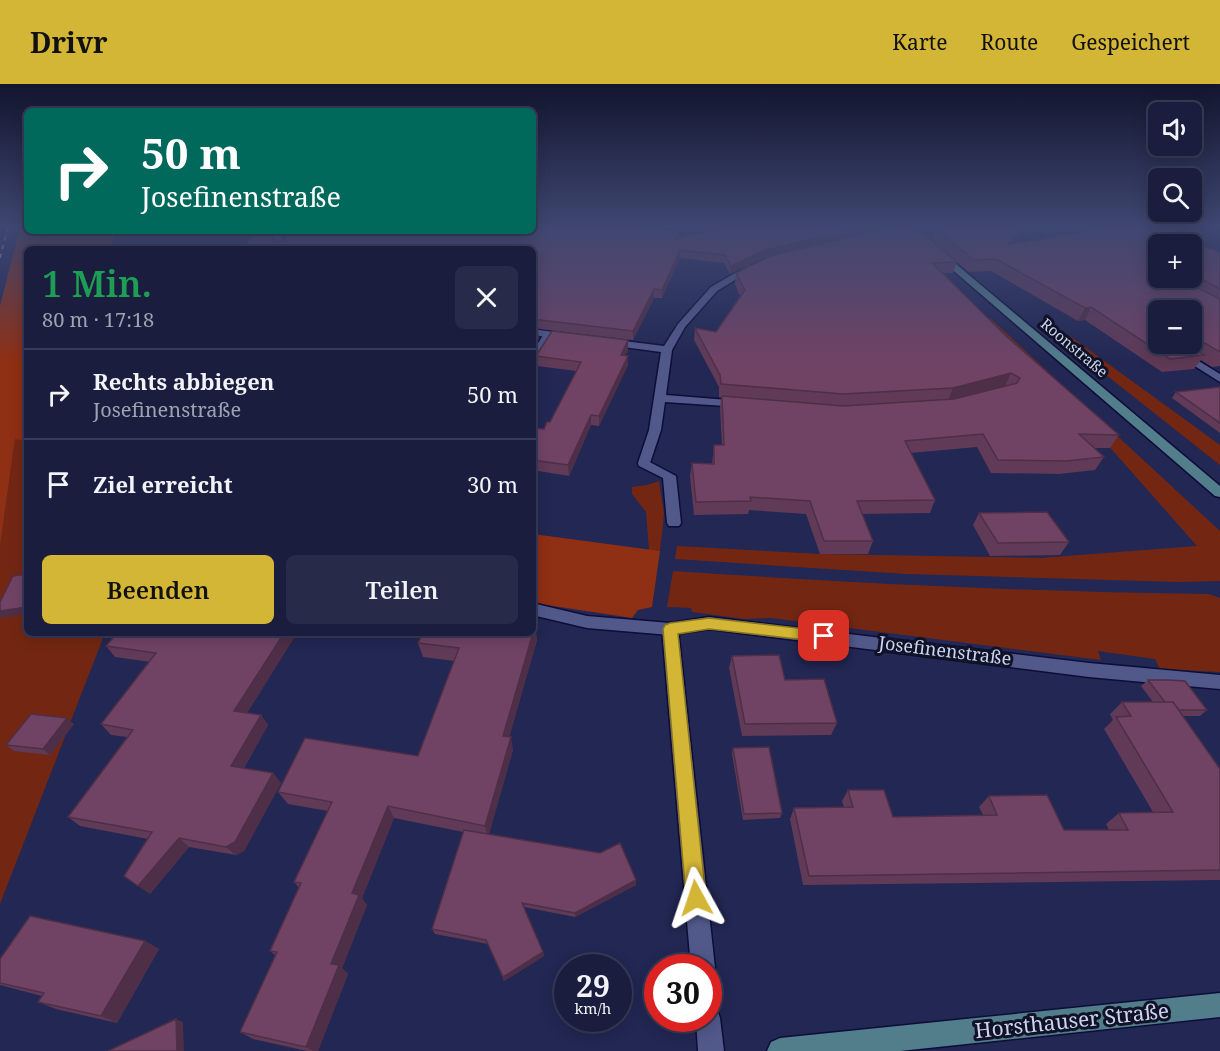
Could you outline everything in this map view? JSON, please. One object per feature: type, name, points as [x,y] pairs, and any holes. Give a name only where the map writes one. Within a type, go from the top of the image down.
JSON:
[{"type":"street","points":[[674,523],[669,476],[644,463],[655,430],[667,350],[681,326],[714,289],[742,272]]},
{"type":"street","name":"Roonstraße","points":[[958,272],[1220,493]]},
{"type":"street","points":[[536,332],[584,339]]},
{"type":"street","points":[[536,355],[549,334]]},
{"type":"street","points":[[596,340],[667,350]]},
{"type":"street","points":[[1182,354],[1220,379]]},
{"type":"street","points":[[659,398],[750,405]]},
{"type":"street","name":"Josefinenstraße","points":[[536,610],[587,622],[670,629],[709,623],[1089,670],[1220,682]]},
{"type":"street","points":[[670,629],[702,954]]},
{"type":"street","name":"Horsthauser Straße","points":[[780,1051],[1220,1005]]},
{"type":"street","points":[[709,1032],[711,1051]]},
{"type":"shaded area","points":[[9,272],[24,272],[24,441],[15,439],[0,547],[0,306]]},
{"type":"shaded area","points":[[985,319],[991,319],[1220,531],[1220,581],[1178,582],[907,574],[675,559],[677,546],[820,554],[1040,558],[1197,546],[1106,443]]},
{"type":"shaded area","points":[[1070,336],[1220,445],[1220,465],[1058,337]]},
{"type":"shaded area","points":[[15,438],[24,441],[24,636],[104,636],[70,723],[73,724],[66,734],[0,904],[0,547]]},
{"type":"shaded area","points":[[659,481],[664,514],[660,551],[649,550],[646,512],[632,494],[632,487]]},
{"type":"shaded area","points":[[536,534],[660,551],[652,607],[638,610],[632,618],[536,603]]},
{"type":"shaded area","points":[[673,571],[941,586],[1209,594],[1220,598],[1220,672],[1160,669],[1155,659],[1098,651],[1101,660],[771,618],[744,619],[692,612],[691,608],[667,607]]},
{"type":"building","points":[[536,272],[670,272],[662,290],[654,289],[633,331],[536,319]]},
{"type":"building","points":[[941,272],[1007,337],[1119,435],[1079,434],[1104,457],[1066,461],[998,460],[983,434],[905,441],[935,500],[857,501],[873,541],[824,541],[810,501],[750,497],[751,501],[696,502],[692,463],[714,464],[714,445],[724,445],[722,396],[843,406],[954,399],[1017,383],[1020,378],[1011,373],[953,388],[843,394],[721,384],[720,375],[695,328],[716,332],[745,290],[736,273]]},
{"type":"building","points":[[1020,272],[1148,272],[1148,288],[1198,288],[1220,299],[1220,352],[1202,341],[1202,300],[1148,300],[1148,345],[1091,307],[1085,308]]},
{"type":"building","points":[[1202,272],[1220,272],[1220,289],[1202,280]]},
{"type":"building","points":[[552,331],[628,340],[621,355],[628,356],[599,416],[591,415],[568,465],[536,461],[536,428],[544,429],[547,422],[550,422],[581,362],[536,356]]},
{"type":"building","points":[[1162,354],[1204,355],[1170,359]]},
{"type":"building","points":[[1220,387],[1220,423],[1176,392]]},
{"type":"building","points":[[1047,512],[1069,542],[998,543],[979,513]]},
{"type":"building","points":[[24,574],[24,607],[0,611],[0,602],[13,576]]},
{"type":"building","points":[[114,636],[282,636],[234,711],[261,715],[231,766],[273,773],[235,842],[226,847],[179,838],[138,886],[124,876],[152,832],[68,817],[133,730],[101,724],[156,653],[106,646]]},
{"type":"building","points":[[422,636],[532,636],[503,736],[511,737],[485,826],[388,806],[352,893],[359,895],[331,964],[339,965],[306,1047],[240,1032],[277,952],[270,951],[301,883],[294,882],[332,802],[278,792],[305,738],[418,756],[459,648],[418,643]]},
{"type":"building","points":[[779,655],[785,680],[824,679],[837,723],[745,724],[732,656]]},
{"type":"building","points":[[1148,680],[1185,681],[1207,710],[1179,710],[1173,702],[1165,702]]},
{"type":"building","points":[[1122,702],[1173,702],[1220,769],[1220,870],[809,876],[794,808],[853,807],[848,790],[884,790],[893,817],[997,815],[989,796],[1047,795],[1064,830],[1128,830],[1119,813],[1173,812],[1116,717],[1131,716]]},
{"type":"building","points":[[31,714],[67,718],[43,749],[6,745]]},
{"type":"building","points":[[769,747],[782,813],[744,814],[733,748]]},
{"type":"building","points":[[464,830],[600,853],[620,843],[636,880],[575,913],[522,903],[543,952],[503,977],[486,940],[432,929]]},
{"type":"building","points":[[30,916],[145,941],[101,1016],[38,1002],[44,993],[0,983],[0,959]]},
{"type":"building","points":[[176,1019],[177,1051],[108,1051]]},
{"type":"route","points":[[696,898],[670,629],[709,623],[824,636]]}]
